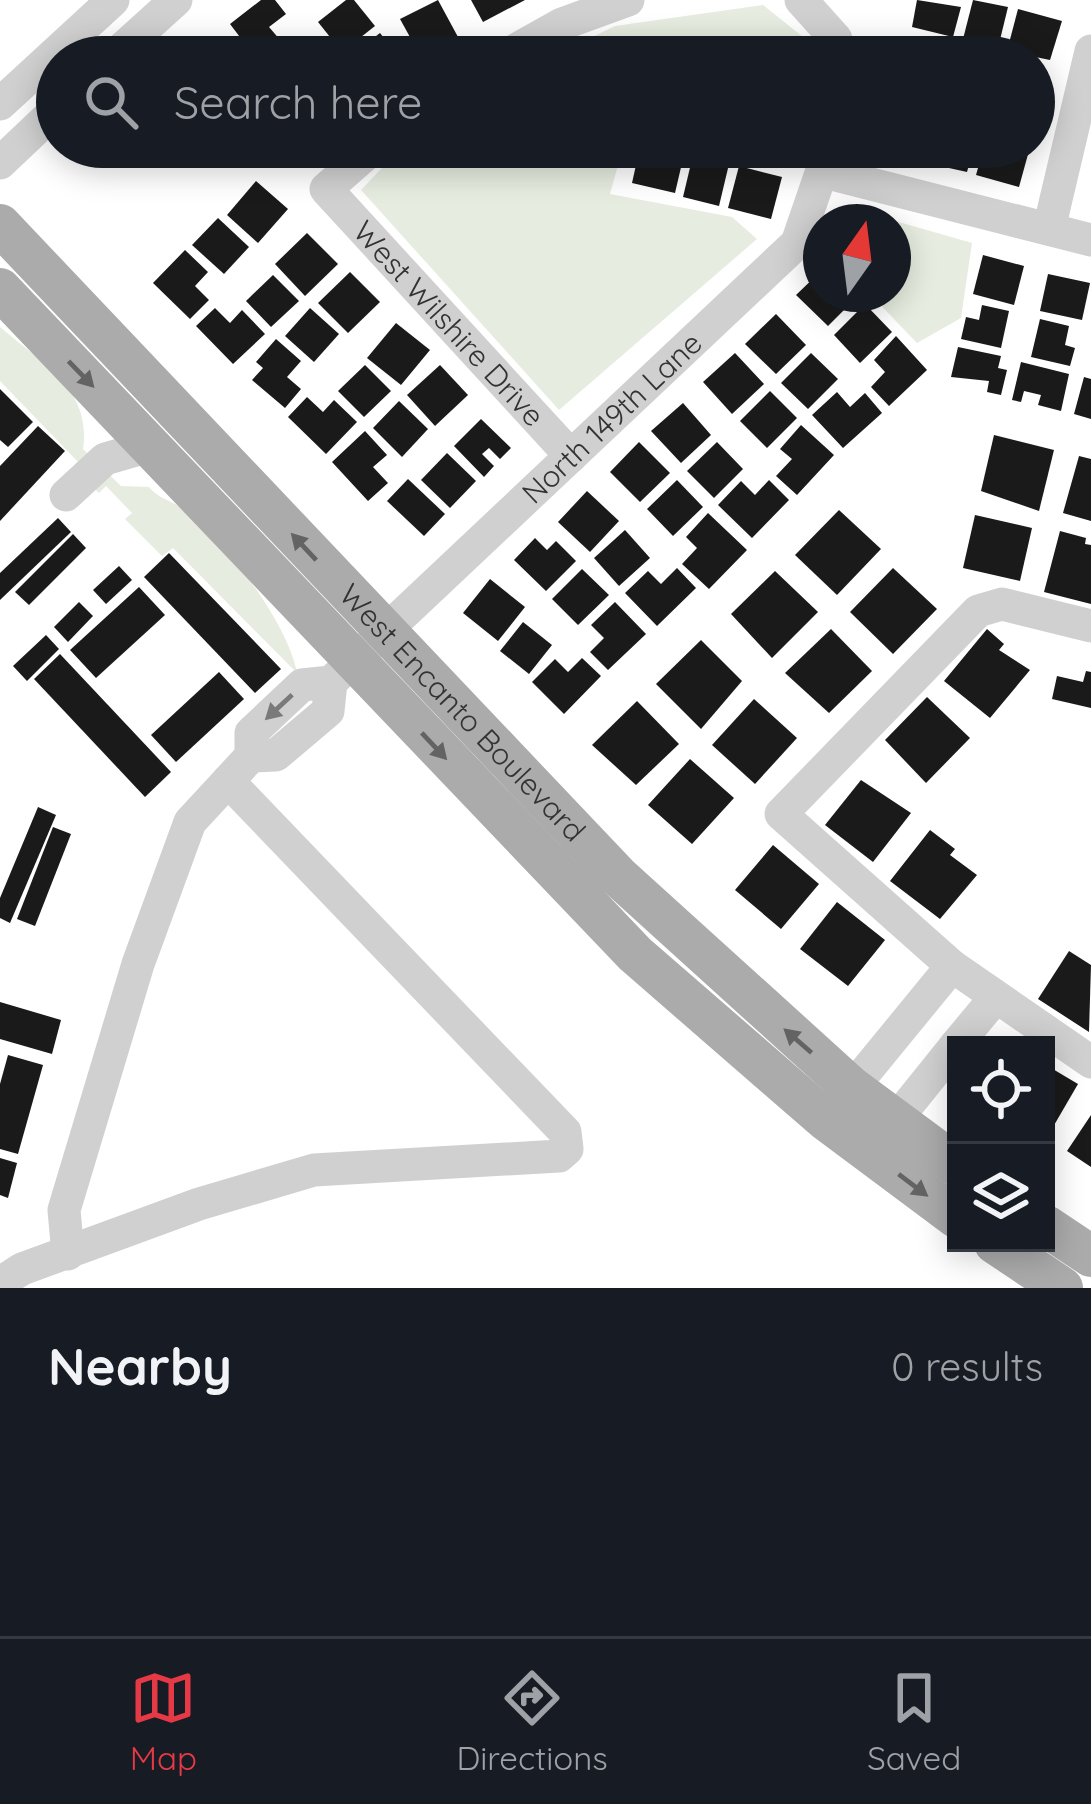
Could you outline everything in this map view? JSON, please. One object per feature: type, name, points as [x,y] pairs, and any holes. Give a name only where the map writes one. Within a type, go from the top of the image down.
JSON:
[{"type":"main road","name":"West Encanto Boulevard","points":[[0,225],[357,658]]},
{"type":"main road","name":"West Encanto Boulevard","points":[[0,289],[357,658],[618,876],[839,1104],[882,1137],[947,1207]]},
{"type":"main road","name":"West Encanto Boulevard","points":[[882,1137],[947,1162]]},
{"type":"main road","points":[[1055,1232],[1091,1256]]},
{"type":"main road","points":[[1008,1252],[1062,1288]]},
{"type":"street","points":[[74,36],[113,0]]},
{"type":"street","points":[[136,36],[176,0]]},
{"type":"street","points":[[539,36],[628,0]]},
{"type":"street","points":[[808,7],[833,36]]},
{"type":"street","points":[[1049,229],[1091,51]]},
{"type":"street","points":[[0,104],[36,71]]},
{"type":"street","points":[[0,163],[36,129]]},
{"type":"street","name":"West Wilshire Drive","points":[[350,168],[326,189],[571,456]]},
{"type":"street","name":"North 149th Lane","points":[[68,1254],[64,1210],[138,964],[190,822],[240,769],[251,733],[302,685],[357,658],[797,243],[824,168]]},
{"type":"street","points":[[856,168],[1091,240]]},
{"type":"street","points":[[66,495],[105,459],[150,446]]},
{"type":"street","points":[[1091,626],[1002,604],[978,610],[781,814],[952,966],[1091,1062]]},
{"type":"street","points":[[7,1271],[68,1254],[199,1204],[314,1170],[559,1156],[567,1149],[565,1132],[240,769]]},
{"type":"street","points":[[839,1104],[952,966]]},
{"type":"street","points":[[964,1036],[995,998]]},
{"type":"street","points":[[904,1023],[947,1046]]},
{"type":"street","points":[[882,1137],[947,1056]]},
{"type":"shaded area","points":[[763,5],[802,36],[594,36],[615,26]]},
{"type":"shaded area","points":[[382,168],[617,168],[610,194],[732,217],[757,239],[559,410],[361,190]]},
{"type":"shaded area","points":[[911,225],[972,243],[961,318],[917,343],[887,312],[911,312]]},
{"type":"shaded area","points":[[0,327],[47,365],[72,393],[84,428],[83,449],[121,486],[149,487],[180,507],[234,560],[281,630],[297,673],[173,548],[162,556],[125,519],[132,513],[106,486],[99,493],[78,472],[82,466],[0,381]]},
{"type":"building","points":[[261,0],[275,0],[286,14],[269,27],[277,36],[239,36],[230,24]]},
{"type":"building","points":[[346,0],[354,0],[375,26],[362,36],[329,36],[318,22]]},
{"type":"building","points":[[438,0],[457,36],[409,36],[400,19]]},
{"type":"building","points":[[471,0],[525,0],[483,22]]},
{"type":"building","points":[[917,0],[961,7],[953,36],[912,27]]},
{"type":"building","points":[[973,0],[1008,7],[1001,36],[964,36]]},
{"type":"building","points":[[1018,9],[1062,21],[1055,44],[1055,36],[1011,36]]},
{"type":"building","points":[[635,168],[681,168],[675,193],[632,183]]},
{"type":"building","points":[[690,168],[728,168],[719,206],[683,197]]},
{"type":"building","points":[[738,168],[782,177],[771,219],[728,208]]},
{"type":"building","points":[[978,168],[1024,168],[1019,187],[976,175]]},
{"type":"building","points":[[256,181],[288,209],[258,243],[227,215]]},
{"type":"building","points":[[218,218],[249,247],[224,274],[192,245]]},
{"type":"building","points":[[307,233],[338,264],[305,296],[275,264]]},
{"type":"building","points":[[185,250],[208,272],[195,286],[209,300],[190,319],[153,283]]},
{"type":"building","points":[[983,255],[1024,266],[1014,305],[973,294]]},
{"type":"building","points":[[350,272],[380,302],[348,333],[318,303]]},
{"type":"building","points":[[1048,274],[1090,283],[1082,320],[1040,311]]},
{"type":"building","points":[[273,275],[299,301],[271,327],[246,301]]},
{"type":"building","points":[[982,305],[1009,311],[1001,348],[961,339],[966,317],[979,320]]},
{"type":"building","points":[[215,308],[230,323],[242,310],[265,334],[233,364],[196,326]]},
{"type":"building","points":[[310,308],[339,334],[314,362],[285,336]]},
{"type":"building","points":[[814,312],[842,312],[828,326]]},
{"type":"building","points":[[857,312],[873,312],[892,332],[860,363],[834,335]]},
{"type":"building","points":[[776,314],[806,345],[776,374],[745,344]]},
{"type":"building","points":[[1040,319],[1069,326],[1065,345],[1075,348],[1070,366],[1031,357]]},
{"type":"building","points":[[396,323],[430,350],[401,385],[367,358]]},
{"type":"building","points":[[896,336],[927,370],[889,406],[871,387],[885,372],[874,360]]},
{"type":"building","points":[[276,339],[301,361],[287,377],[301,389],[285,408],[252,380],[263,368],[256,362]]},
{"type":"building","points":[[958,347],[1001,356],[998,368],[1007,370],[1001,395],[987,392],[989,381],[951,377]]},
{"type":"building","points":[[735,353],[764,384],[732,414],[703,382]]},
{"type":"building","points":[[811,353],[838,379],[808,409],[781,383]]},
{"type":"building","points":[[1021,362],[1069,374],[1061,411],[1038,405],[1041,395],[1024,391],[1021,402],[1012,400]]},
{"type":"building","points":[[365,365],[391,391],[364,417],[338,391]]},
{"type":"building","points":[[440,365],[468,395],[435,426],[407,395]]},
{"type":"building","points":[[1084,377],[1091,379],[1091,419],[1074,414]]},
{"type":"building","points":[[0,389],[33,422],[8,447],[0,440]]},
{"type":"building","points":[[770,391],[797,418],[767,448],[740,421]]},
{"type":"building","points":[[837,392],[850,407],[865,393],[882,413],[843,448],[812,415]]},
{"type":"building","points":[[307,397],[323,412],[334,400],[357,422],[326,454],[288,417]]},
{"type":"building","points":[[399,401],[428,429],[402,457],[373,428]]},
{"type":"building","points":[[683,403],[711,435],[681,463],[651,431]]},
{"type":"building","points":[[481,419],[511,448],[500,459],[489,448],[482,454],[494,466],[484,477],[454,446]]},
{"type":"building","points":[[801,425],[834,455],[797,495],[776,476],[792,459],[780,449]]},
{"type":"building","points":[[38,426],[65,451],[0,521],[0,466]]},
{"type":"building","points":[[365,431],[387,455],[373,467],[388,483],[368,501],[332,462]]},
{"type":"building","points":[[994,435],[1054,450],[1039,511],[981,491]]},
{"type":"building","points":[[639,442],[670,473],[640,502],[610,472]]},
{"type":"building","points":[[717,442],[743,469],[714,498],[687,471]]},
{"type":"building","points":[[447,453],[476,481],[450,508],[421,480]]},
{"type":"building","points":[[1079,456],[1091,459],[1091,521],[1063,513]]},
{"type":"building","points":[[408,479],[445,514],[424,536],[387,501]]},
{"type":"building","points":[[677,480],[703,507],[673,536],[647,509]]},
{"type":"building","points":[[769,480],[789,500],[752,538],[718,505],[741,481],[755,495]]},
{"type":"building","points":[[587,491],[619,521],[590,552],[558,522]]},
{"type":"building","points":[[839,510],[881,549],[837,595],[795,555]]},
{"type":"building","points":[[708,513],[747,550],[709,589],[682,564],[697,548],[686,537]]},
{"type":"building","points":[[975,515],[1032,528],[1020,581],[963,568]]},
{"type":"building","points":[[58,518],[71,532],[0,600],[0,573]]},
{"type":"building","points":[[625,530],[650,558],[619,586],[594,558]]},
{"type":"building","points":[[1060,531],[1086,538],[1085,544],[1091,545],[1091,604],[1044,592]]},
{"type":"building","points":[[73,534],[86,548],[29,605],[15,592]]},
{"type":"building","points":[[535,538],[547,550],[556,541],[576,561],[546,591],[514,560]]},
{"type":"building","points":[[169,553],[281,669],[255,693],[144,577]]},
{"type":"building","points":[[119,566],[132,580],[106,604],[93,590]]},
{"type":"building","points":[[677,568],[696,588],[657,626],[625,593],[648,571],[661,584]]},
{"type":"building","points":[[893,568],[937,609],[893,654],[850,612]]},
{"type":"building","points":[[582,569],[609,595],[578,625],[552,599]]},
{"type":"building","points":[[775,571],[818,612],[772,658],[731,614]]},
{"type":"building","points":[[490,579],[525,607],[498,641],[463,613]]},
{"type":"building","points":[[139,587],[165,615],[96,678],[70,650]]},
{"type":"building","points":[[79,602],[93,616],[68,642],[54,627]]},
{"type":"building","points":[[615,602],[646,634],[608,670],[590,652],[604,638],[591,625]]},
{"type":"building","points":[[523,622],[552,645],[529,674],[500,651]]},
{"type":"building","points":[[831,629],[872,671],[829,713],[785,673]]},
{"type":"building","points":[[987,629],[1004,644],[999,650],[1030,670],[990,718],[944,681]]},
{"type":"building","points":[[46,635],[59,649],[27,681],[13,666]]},
{"type":"building","points":[[701,640],[742,681],[701,729],[656,684]]},
{"type":"building","points":[[60,654],[171,772],[145,797],[34,679]]},
{"type":"building","points":[[582,658],[601,676],[564,714],[532,682],[555,659],[568,672]]},
{"type":"building","points":[[1086,671],[1091,672],[1091,708],[1052,699],[1057,676],[1083,682]]},
{"type":"building","points":[[219,672],[244,699],[176,762],[151,735]]},
{"type":"building","points":[[927,697],[970,738],[926,783],[885,740]]},
{"type":"building","points":[[754,699],[797,738],[755,784],[712,745]]},
{"type":"building","points":[[637,701],[679,744],[636,785],[592,745]]},
{"type":"building","points":[[690,759],[734,798],[692,844],[648,805]]},
{"type":"building","points":[[861,780],[911,813],[873,862],[825,825]]},
{"type":"building","points":[[38,807],[56,815],[10,923],[0,918],[0,898]]},
{"type":"building","points":[[53,827],[71,834],[35,926],[17,919]]},
{"type":"building","points":[[930,830],[955,849],[950,855],[977,875],[940,919],[890,881]]},
{"type":"building","points":[[773,845],[819,884],[781,929],[735,890]]},
{"type":"building","points":[[837,902],[885,940],[848,986],[800,949]]},
{"type":"building","points":[[1069,951],[1091,965],[1089,1032],[1038,999]]},
{"type":"building","points":[[0,1002],[61,1020],[52,1054],[0,1039]]},
{"type":"building","points":[[8,1055],[43,1065],[18,1154],[0,1149],[0,1084]]},
{"type":"building","points":[[1055,1070],[1078,1084],[1055,1124]]},
{"type":"building","points":[[1091,1115],[1091,1167],[1067,1151]]},
{"type":"building","points":[[0,1158],[17,1163],[8,1198],[0,1195]]}]
